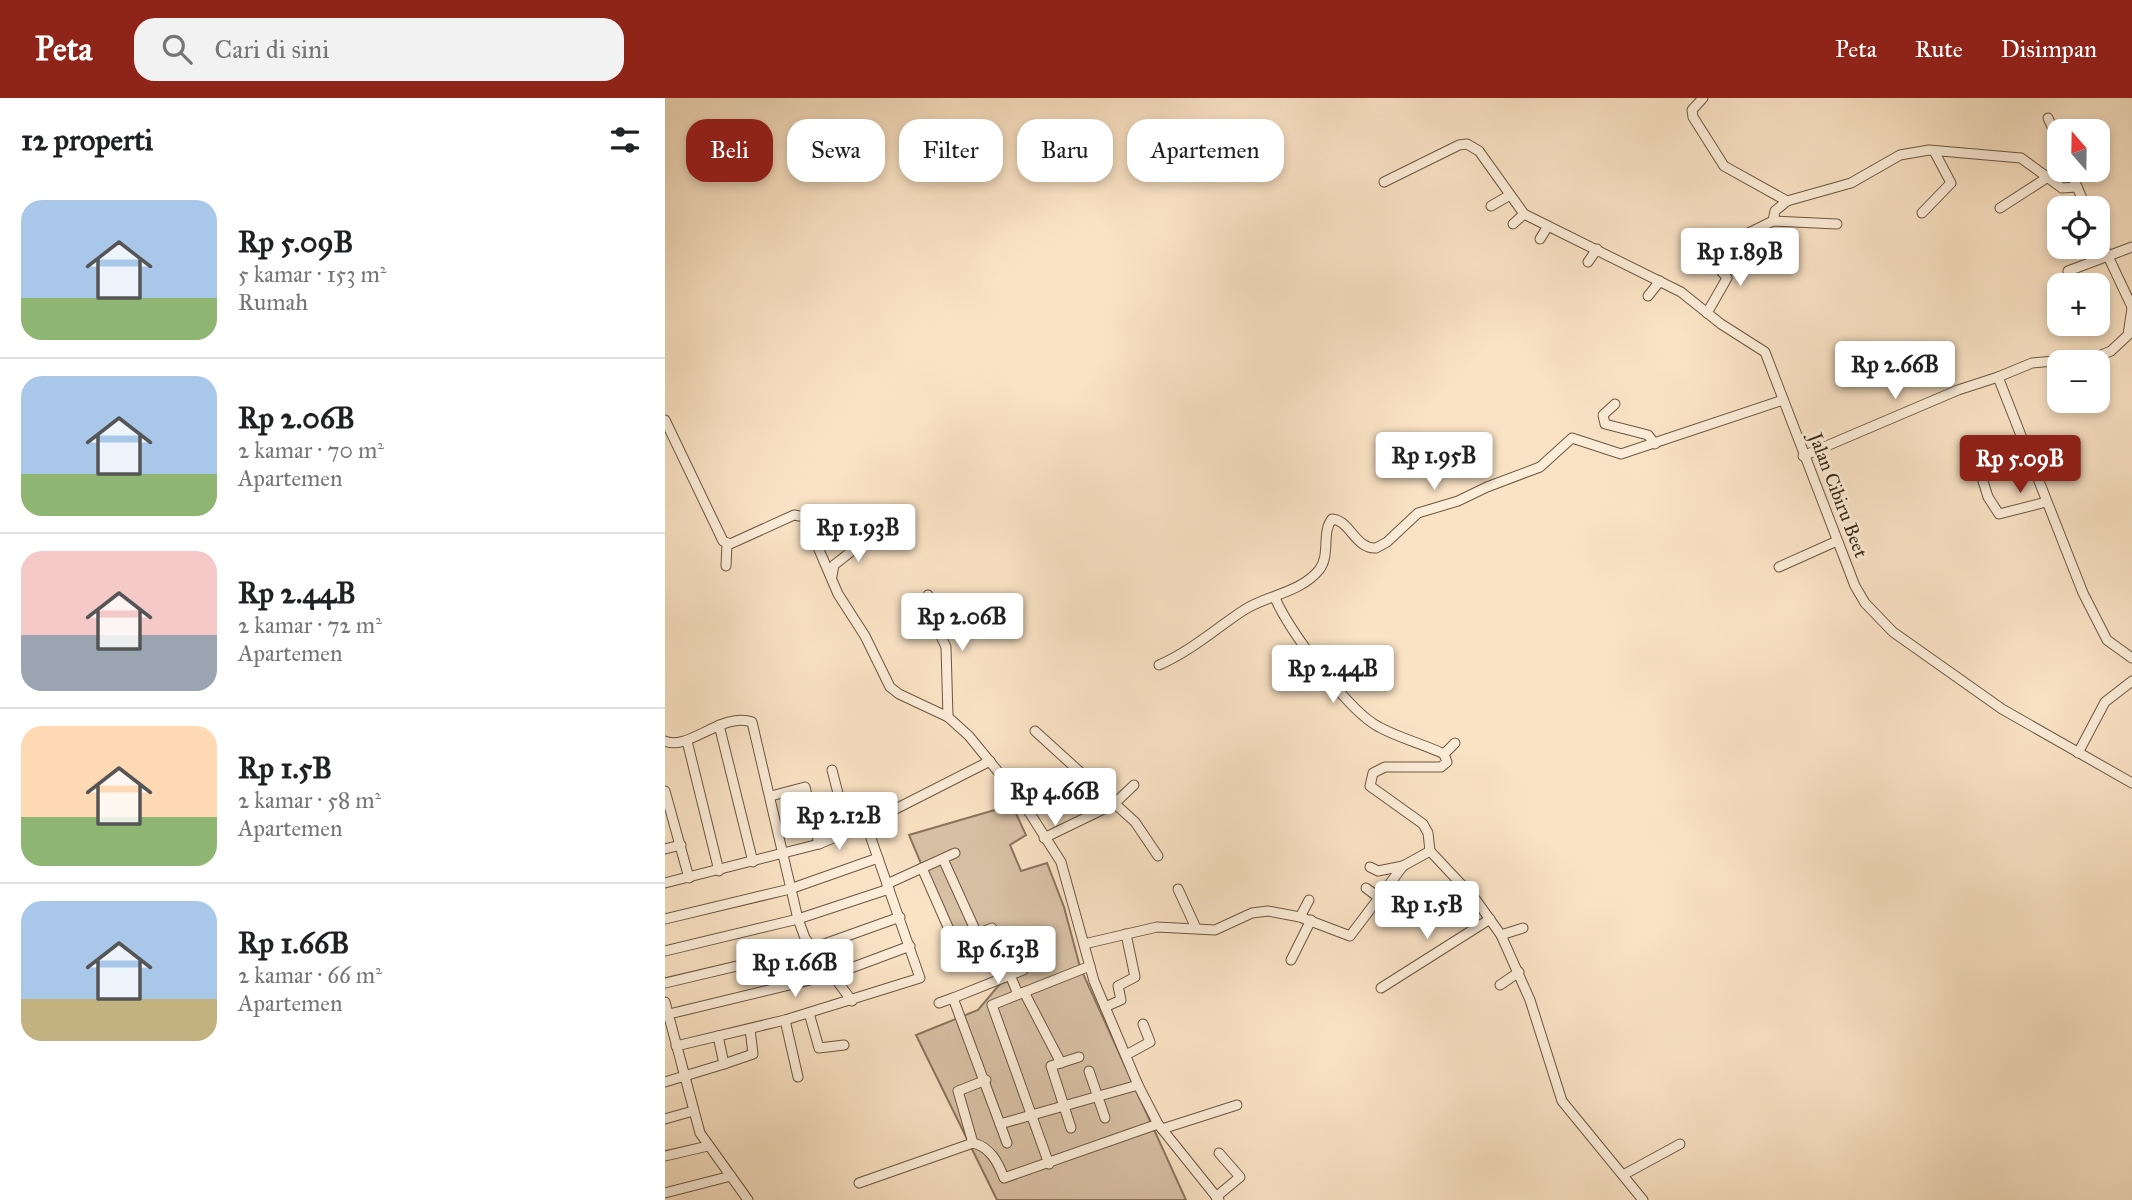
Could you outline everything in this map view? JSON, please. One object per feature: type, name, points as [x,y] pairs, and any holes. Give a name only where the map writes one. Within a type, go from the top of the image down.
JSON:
[{"type":"street","points":[[1703,98],[1692,110],[1693,117],[1724,166],[1787,201]]},
{"type":"street","name":"Jalan Cibiru Beet","points":[[1384,182],[1459,145],[1467,144],[1479,151],[1524,214],[1681,292],[1765,352],[1855,586],[1878,619],[2002,709],[2132,783]]},
{"type":"street","points":[[1922,214],[1951,183],[1934,151]]},
{"type":"street","points":[[1773,221],[1775,211],[1787,201],[1851,183],[1909,152],[1934,151],[2021,158],[2047,176]]},
{"type":"street","points":[[2000,208],[2047,178]]},
{"type":"street","points":[[2054,182],[2062,188],[2077,187]]},
{"type":"street","points":[[2075,182],[2081,196]]},
{"type":"street","points":[[1491,206],[1510,194]]},
{"type":"street","points":[[1513,224],[1524,214]]},
{"type":"street","points":[[1707,313],[1727,278],[1710,260],[1712,255],[1726,244],[1773,221],[1837,224]]},
{"type":"street","points":[[1540,239],[1548,226]]},
{"type":"street","points":[[2110,255],[2132,247]]},
{"type":"street","points":[[1588,262],[1597,249]]},
{"type":"street","points":[[2068,271],[2099,259]]},
{"type":"street","points":[[1803,456],[1958,390],[2032,363],[2097,356],[2111,351],[2128,335],[2132,308],[2108,259]]},
{"type":"street","points":[[1648,296],[1660,281]]},
{"type":"street","points":[[1998,377],[2046,502],[2099,627],[2107,640],[2132,658]]},
{"type":"street","points":[[1159,665],[1185,654],[1246,609],[1276,598],[1321,568],[1332,519],[1339,520],[1363,546],[1376,548],[1387,542],[1418,513],[1458,501],[1487,486],[1540,467],[1571,438],[1621,454],[1783,400]]},
{"type":"street","points":[[1615,404],[1603,415],[1605,424],[1648,435],[1655,444]]},
{"type":"street","points":[[665,420],[699,495],[720,536],[727,544],[726,566]]},
{"type":"street","points":[[1976,459],[1988,497],[1999,514],[2046,502]]},
{"type":"street","points":[[727,544],[801,514],[890,687],[899,694],[948,716],[990,761],[1022,801],[1061,862],[1090,966],[1138,1085],[1160,1126],[1217,1198],[1240,1177],[1219,1153]]},
{"type":"street","points":[[832,578],[834,565],[866,540]]},
{"type":"street","points":[[1779,567],[1836,541]]},
{"type":"street","points":[[928,595],[931,615],[947,654],[948,716]]},
{"type":"street","points":[[1276,598],[1290,626],[1322,670],[1377,727],[1444,754],[1447,762],[1441,767],[1385,767],[1373,774],[1370,780],[1372,790],[1423,824],[1428,833],[1430,851],[1476,900],[1501,935],[1519,972],[1562,1101],[1643,1200]]},
{"type":"street","points":[[1322,670],[1342,659]]},
{"type":"street","points":[[2078,752],[2105,702],[2132,681]]},
{"type":"street","points":[[665,741],[672,744],[687,741],[719,725],[748,720],[752,722],[798,919],[813,948],[835,974],[852,1001]]},
{"type":"street","points":[[719,725],[753,863]]},
{"type":"street","points":[[1035,731],[1135,822],[1159,856]]},
{"type":"street","points":[[687,741],[719,871]]},
{"type":"street","points":[[1444,754],[1455,743]]},
{"type":"street","points":[[665,883],[784,856],[819,845],[990,761]]},
{"type":"street","points":[[832,769],[848,832]]},
{"type":"street","points":[[1044,838],[1114,804],[1134,785]]},
{"type":"street","points":[[771,796],[804,787],[819,845]]},
{"type":"street","points":[[665,791],[669,817],[681,845],[689,878]]},
{"type":"street","points":[[676,1046],[785,1020],[920,978],[866,824]]},
{"type":"street","points":[[665,849],[681,845]]},
{"type":"street","points":[[1370,867],[1378,872],[1403,866],[1430,851]]},
{"type":"street","points":[[665,951],[798,919],[888,887],[955,853]]},
{"type":"street","points":[[665,919],[790,889],[878,858]]},
{"type":"street","points":[[943,859],[977,934]]},
{"type":"street","points":[[1084,944],[1157,927],[1215,930],[1252,914],[1268,911],[1311,920],[1350,936],[1403,866]]},
{"type":"street","points":[[922,868],[951,934],[962,940],[992,928],[1011,974],[1061,1063]]},
{"type":"street","points":[[1366,888],[1378,897]]},
{"type":"street","points":[[1178,889],[1196,928]]},
{"type":"street","points":[[1452,896],[1476,900]]},
{"type":"street","points":[[1300,917],[1310,900]]},
{"type":"street","points":[[665,983],[813,948],[900,917]]},
{"type":"street","points":[[1381,988],[1490,919]]},
{"type":"street","points":[[1291,960],[1311,920]]},
{"type":"street","points":[[1501,935],[1524,928]]},
{"type":"street","points":[[1105,1007],[1121,1000],[1118,986],[1135,977],[1126,934]]},
{"type":"street","points":[[669,1014],[835,974],[910,946]]},
{"type":"street","points":[[1049,1164],[992,1005],[1090,966]]},
{"type":"street","points":[[939,1003],[1023,970]]},
{"type":"street","points":[[1500,985],[1519,972]]},
{"type":"street","points":[[953,998],[986,1080],[1007,1143]]},
{"type":"street","points":[[665,1002],[694,1111],[708,1146],[748,1200]]},
{"type":"street","points":[[809,1013],[819,1048],[844,1045]]},
{"type":"street","points":[[785,1020],[798,1077]]},
{"type":"street","points":[[1126,1055],[1150,1042],[1143,1024]]},
{"type":"street","points":[[665,1082],[753,1054],[750,1029]]},
{"type":"street","points":[[718,1036],[724,1064]]},
{"type":"street","points":[[1071,1128],[1051,1066],[1079,1057]]},
{"type":"street","points":[[1089,1071],[1105,1118]]},
{"type":"street","points":[[973,1143],[958,1090],[986,1080]]},
{"type":"street","points":[[1000,1124],[1138,1085]]},
{"type":"street","points":[[859,1183],[973,1143],[982,1145],[991,1154],[1004,1178],[1160,1126],[1237,1105]]},
{"type":"street","points":[[665,1119],[694,1111]]},
{"type":"street","points":[[1623,1175],[1680,1144]]},
{"type":"street","points":[[665,1156],[708,1146]]},
{"type":"street","points":[[665,1193],[730,1176]]},
{"type":"shaded area","points":[[1012,805],[1026,835],[1010,845],[1021,871],[1047,863],[1064,907],[1080,967],[1186,1200],[997,1200],[916,1035],[978,1010],[1000,984],[988,930],[953,940],[909,835]]}]
